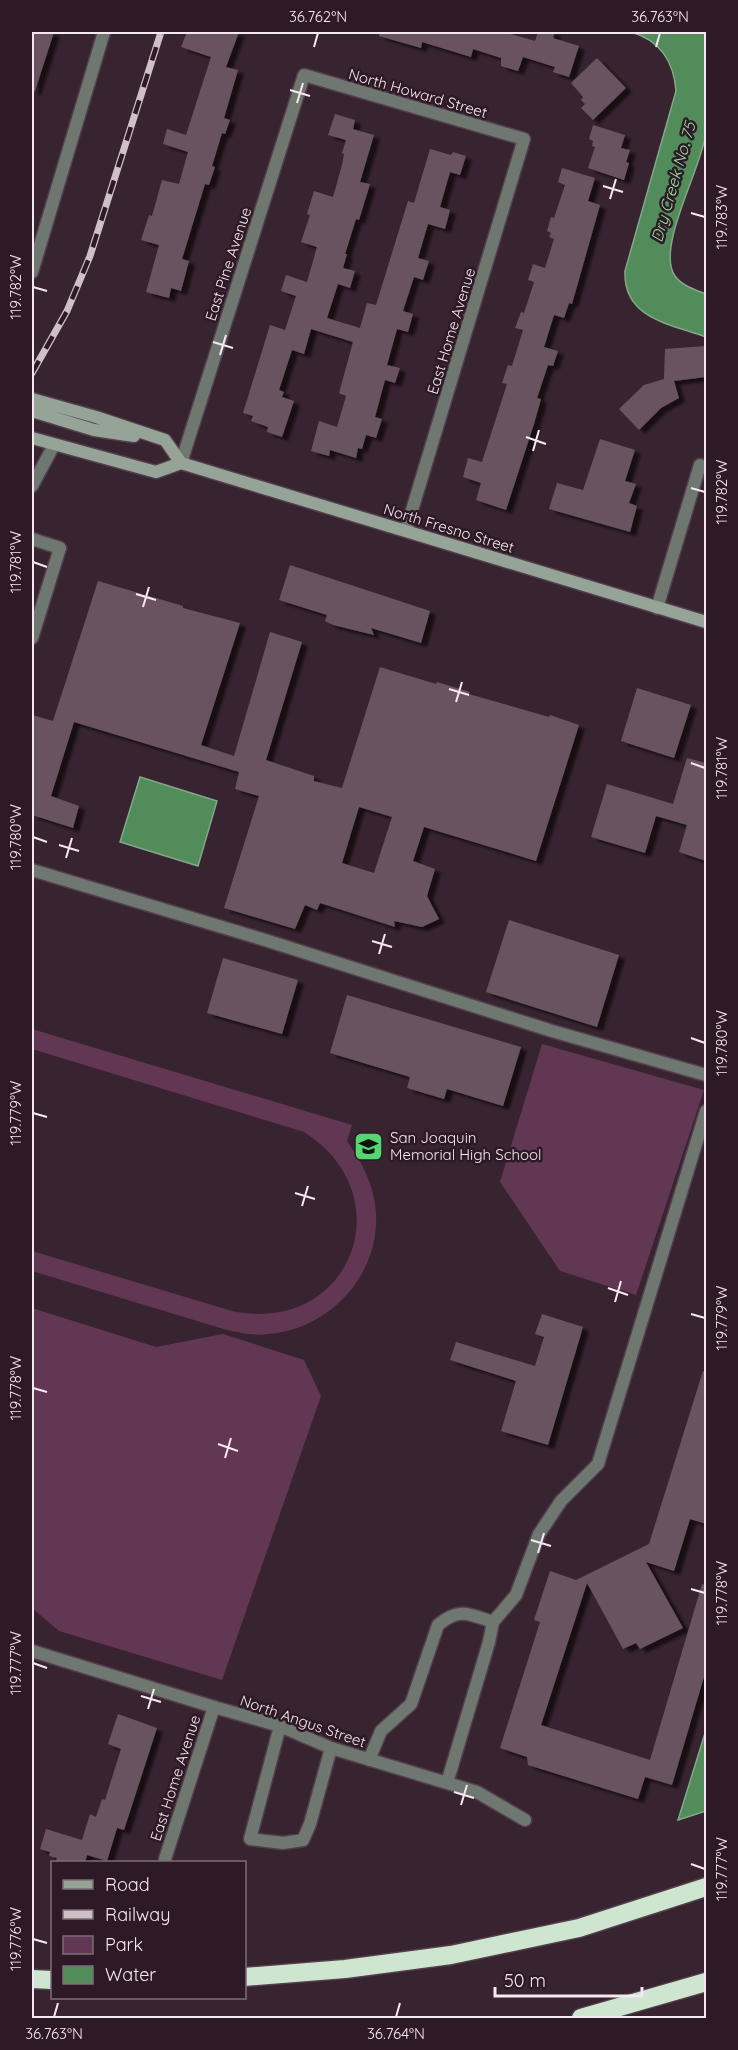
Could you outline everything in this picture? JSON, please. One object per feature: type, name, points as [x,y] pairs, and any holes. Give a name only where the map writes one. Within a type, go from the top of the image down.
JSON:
[{"type":"highway","points":[[246,1977],[345,1969],[452,1955],[579,1928],[706,1887]]},
{"type":"highway","points":[[32,1979],[51,1980]]},
{"type":"highway","points":[[581,2019],[706,1982]]},
{"type":"main road","points":[[32,399],[165,440],[181,463],[156,472],[32,438]]},
{"type":"main road","points":[[32,411],[94,430],[165,440]]},
{"type":"main road","name":"North Fresno Street","points":[[181,463],[706,622]]},
{"type":"street","points":[[32,272],[104,32]]},
{"type":"street","name":"North Howard Street","points":[[304,75],[524,139]]},
{"type":"street","name":"East Pine Avenue","points":[[181,463],[304,75]]},
{"type":"street","name":"East Home Avenue","points":[[406,530],[524,139]]},
{"type":"street","points":[[32,486],[54,445]]},
{"type":"street","points":[[657,608],[700,465]]},
{"type":"street","points":[[32,539],[60,548],[32,638]]},
{"type":"street","points":[[32,870],[265,940],[552,1031],[706,1075]]},
{"type":"street","points":[[447,1783],[493,1622],[516,1595],[539,1534],[561,1501],[598,1464],[706,1111]]},
{"type":"street","points":[[369,1760],[381,1731],[411,1704],[438,1625],[448,1617],[462,1612],[493,1622]]},
{"type":"street","name":"North Angus Street","points":[[32,1651],[280,1726],[330,1748],[477,1792],[525,1820]]},
{"type":"street","name":"East Home Avenue","points":[[165,1859],[214,1707]]},
{"type":"street","points":[[280,1726],[250,1839],[283,1843],[303,1840],[310,1824],[330,1748]]},
{"type":"green space","points":[[32,1029],[352,1125],[347,1141],[368,1177],[376,1216],[374,1241],[366,1265],[354,1286],[337,1304],[317,1319],[293,1329],[268,1334],[253,1334],[227,1330],[32,1271],[32,1251],[232,1311],[273,1313],[307,1303],[333,1282],[350,1255],[357,1223],[352,1190],[335,1159],[304,1132],[32,1049]]},
{"type":"green space","points":[[542,1044],[704,1090],[636,1295],[560,1271],[500,1182]]},
{"type":"green space","points":[[32,1308],[156,1347],[223,1334],[304,1360],[321,1396],[222,1680],[59,1631],[32,1608]]},
{"type":"water","name":"Dry Creek No. 75","points":[[631,32],[706,32],[708,95],[706,132],[703,147],[675,227],[670,263],[675,276],[681,282],[706,294],[706,337],[652,317],[632,300],[626,287],[625,271],[676,91],[675,80],[664,54],[650,41]]},
{"type":"water","points":[[140,777],[217,801],[198,866],[120,842]]},
{"type":"water","points":[[706,1730],[706,1811],[678,1820]]},
{"type":"building","points":[[32,32],[54,32],[35,91],[32,91]]},
{"type":"building","points":[[187,32],[239,32],[226,67],[238,70],[224,118],[230,120],[225,134],[222,133],[212,166],[215,167],[209,185],[205,184],[182,259],[189,261],[181,291],[171,288],[169,298],[146,292],[159,245],[141,240],[149,215],[152,216],[162,180],[179,184],[188,152],[163,144],[167,129],[186,135],[211,57],[181,47]]},
{"type":"building","points":[[379,32],[504,32],[535,41],[538,32],[555,32],[553,38],[579,46],[569,77],[553,72],[555,67],[523,57],[518,71],[501,66],[501,58],[473,49],[471,57],[422,42],[421,48],[379,36]]},
{"type":"building","points":[[597,58],[626,88],[593,120],[581,108],[585,104],[581,100],[583,97],[571,83]]},
{"type":"building","points":[[335,114],[355,120],[353,129],[374,135],[360,182],[370,184],[359,220],[356,219],[343,268],[355,271],[350,288],[338,284],[327,318],[360,328],[367,303],[376,305],[408,201],[414,203],[430,149],[451,155],[453,152],[466,156],[460,175],[450,172],[440,207],[450,210],[445,229],[428,224],[418,258],[429,261],[423,280],[414,277],[403,311],[413,314],[408,332],[397,329],[387,365],[400,368],[395,383],[385,380],[375,417],[382,419],[376,438],[366,435],[362,449],[358,448],[356,458],[330,450],[329,456],[311,451],[319,421],[337,427],[346,396],[339,393],[353,342],[311,329],[304,354],[292,350],[279,390],[284,392],[282,397],[294,401],[282,437],[267,432],[268,427],[251,421],[253,416],[243,413],[270,325],[285,330],[296,296],[281,291],[286,275],[307,282],[317,247],[301,242],[310,215],[307,214],[314,191],[333,197],[344,154],[342,153],[346,140],[328,135]]},
{"type":"building","points":[[593,125],[625,135],[621,148],[630,150],[624,180],[588,168],[595,147],[592,146],[593,141],[589,139]]},
{"type":"building","points":[[562,168],[595,178],[588,201],[600,205],[572,304],[569,303],[564,318],[554,315],[544,347],[558,351],[553,366],[548,365],[537,398],[541,399],[506,510],[476,500],[481,483],[463,477],[468,458],[482,462],[507,384],[502,383],[508,365],[512,366],[523,330],[515,328],[521,312],[524,313],[534,282],[528,280],[533,264],[545,268],[554,239],[549,237],[551,233],[547,231],[565,185],[558,182]]},
{"type":"building","points":[[706,346],[706,377],[674,381],[679,398],[661,408],[639,430],[619,409],[644,385],[664,379],[665,349]]},
{"type":"building","points":[[600,439],[635,450],[625,481],[636,484],[629,503],[637,506],[630,532],[549,509],[557,483],[583,490]]},
{"type":"building","points":[[290,565],[430,611],[421,643],[371,628],[374,635],[333,625],[325,621],[327,615],[279,600]]},
{"type":"building","points":[[98,581],[240,623],[201,745],[234,756],[270,632],[302,642],[266,760],[314,776],[314,781],[342,788],[380,667],[579,725],[536,861],[424,827],[413,861],[435,869],[427,896],[439,919],[422,927],[394,921],[395,927],[320,903],[317,910],[305,905],[295,929],[224,908],[259,796],[235,789],[239,772],[74,722],[51,796],[79,806],[73,828],[32,815],[32,715],[53,721]],"holes":[[[359,807],[392,817],[374,873],[342,863]]]},
{"type":"building","points":[[637,688],[691,705],[674,758],[621,741]]},
{"type":"building","points":[[687,758],[706,763],[706,861],[679,852],[687,825],[656,816],[645,853],[591,837],[607,784],[673,804]]},
{"type":"building","points":[[509,920],[619,955],[597,1027],[486,992]]},
{"type":"building","points":[[223,958],[298,980],[282,1034],[207,1013]]},
{"type":"building","points":[[347,995],[521,1047],[503,1106],[447,1089],[444,1099],[407,1088],[410,1077],[330,1053]]},
{"type":"building","points":[[542,1314],[583,1327],[548,1445],[501,1431],[516,1381],[450,1360],[456,1342],[535,1366],[544,1337],[535,1334]]},
{"type":"building","points":[[703,1371],[706,1372],[706,1524],[690,1519],[674,1571],[646,1562],[683,1628],[640,1649],[636,1643],[623,1649],[587,1583],[541,1725],[650,1760],[702,1584],[706,1585],[706,1670],[672,1785],[645,1777],[638,1799],[528,1765],[527,1757],[500,1748],[540,1622],[534,1620],[550,1571],[576,1580],[649,1544]]},
{"type":"building","points":[[118,1714],[157,1728],[124,1830],[117,1828],[107,1861],[87,1855],[86,1861],[56,1861],[57,1858],[49,1856],[50,1852],[40,1849],[46,1829],[82,1840],[90,1814],[96,1817],[102,1799],[105,1800],[121,1749],[108,1744]]},
{"type":"railway","points":[[32,373],[67,311],[90,256],[161,32]]},
{"type":"place","name":"San Joaquin Memorial High School","points":[[369,1146]]}]
